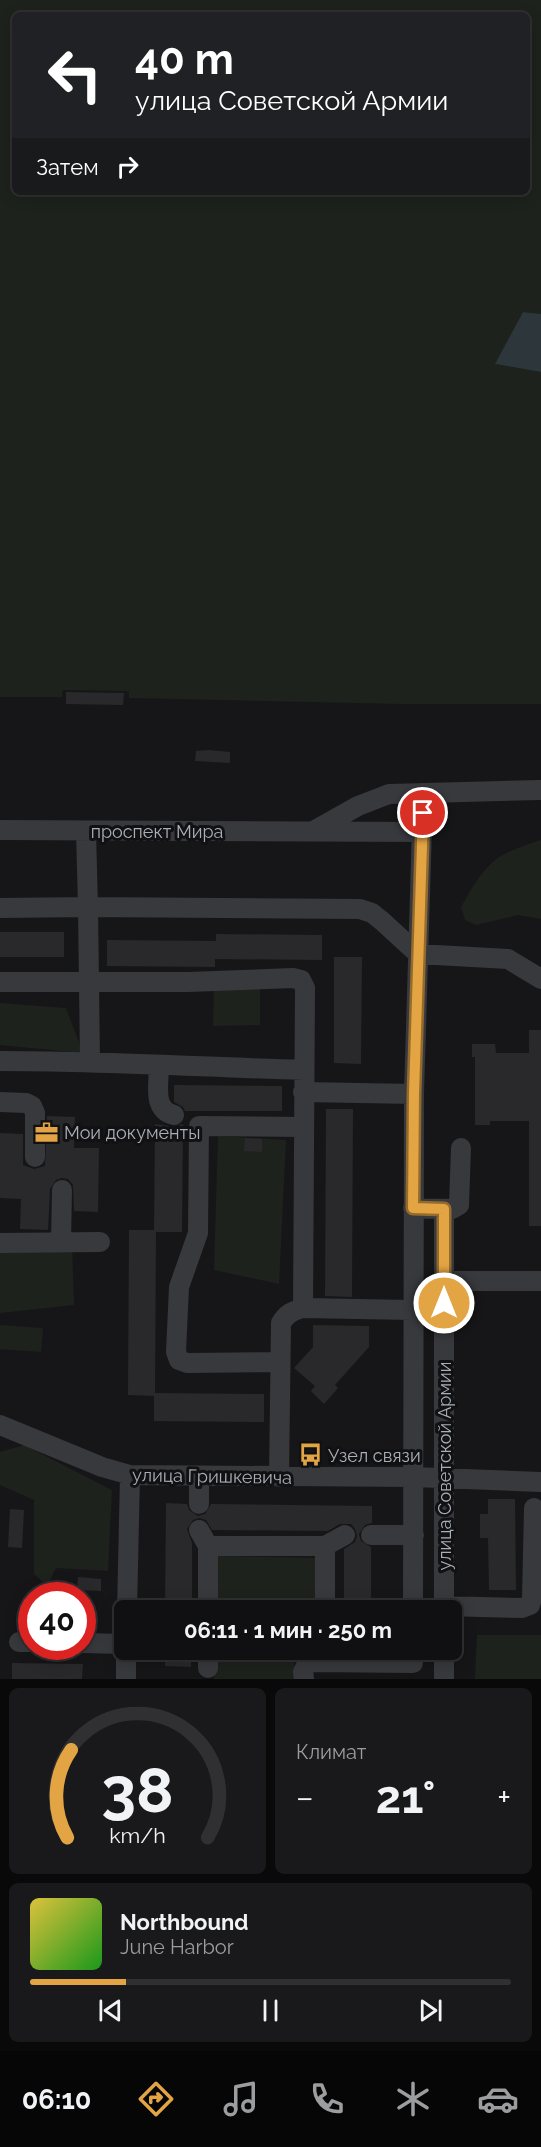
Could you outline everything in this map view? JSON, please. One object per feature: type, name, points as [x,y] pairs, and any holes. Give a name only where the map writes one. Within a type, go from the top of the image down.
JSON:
[{"type":"street","name":"проспект Мира","points":[[314,830],[358,806],[389,794],[541,790]]},
{"type":"street","name":"улица Советской Армии","points":[[414,1600],[412,1310],[414,1094],[423,794]]},
{"type":"street","name":"проспект Мира","points":[[0,830],[422,832]]},
{"type":"street","points":[[86,831],[90,1061]]},
{"type":"street","points":[[0,908],[360,909],[372,913],[418,954],[508,958],[541,979]]},
{"type":"street","points":[[0,982],[89,983],[293,978],[301,980],[305,988],[303,1308]]},
{"type":"street","points":[[0,1061],[90,1061],[159,1066],[303,1070]]},
{"type":"street","points":[[159,1066],[159,1104],[167,1114],[185,1119],[303,1127]]},
{"type":"street","points":[[303,1092],[414,1094]]},
{"type":"street","points":[[0,1102],[26,1103],[32,1106],[35,1113],[35,1157]]},
{"type":"street","points":[[185,1119],[198,1233],[177,1298],[176,1352],[179,1360],[188,1363],[279,1362]]},
{"type":"street","points":[[413,1208],[452,1209],[459,1205],[462,1148]]},
{"type":"street","points":[[61,1242],[62,1190]]},
{"type":"street","name":"улица Советской Армии","points":[[444,1209],[444,1600]]},
{"type":"street","points":[[0,1243],[100,1242]]},
{"type":"street","points":[[444,1281],[541,1281]]},
{"type":"street","points":[[279,1477],[279,1362],[281,1323],[285,1316],[303,1308],[412,1310]]},
{"type":"street","name":"улица Гришкевича","points":[[0,1425],[102,1467],[130,1476],[414,1477],[541,1482]]},
{"type":"street","points":[[127,1600],[130,1476]]},
{"type":"street","points":[[199,1477],[199,1504]]},
{"type":"street","points":[[462,1609],[522,1608],[530,1605],[534,1508]]},
{"type":"street","points":[[207,1600],[203,1538],[325,1546],[345,1535]]},
{"type":"street","points":[[371,1535],[414,1535]]},
{"type":"street","points":[[325,1546],[325,1600]]},
{"type":"street","points":[[96,1643],[114,1644]]},
{"type":"street","points":[[126,1660],[126,1679]]},
{"type":"street","points":[[303,1679],[306,1664],[316,1660]]},
{"type":"street","points":[[369,1660],[413,1664]]},
{"type":"street","points":[[444,1660],[444,1679]]},
{"type":"shaded area","points":[[0,0],[541,0],[541,314],[523,312],[496,364],[541,372],[541,704],[402,704],[129,698],[129,691],[63,690],[62,697],[0,697]]},
{"type":"shaded area","points":[[523,312],[541,314],[541,372],[495,364]]},
{"type":"shaded area","points":[[541,840],[541,919],[518,915],[476,925],[465,920],[461,907],[489,866],[510,851]]},
{"type":"shaded area","points":[[214,987],[260,988],[260,1025],[213,1026]]},
{"type":"shaded area","points":[[0,1003],[66,1008],[83,1053],[0,1045]]},
{"type":"shaded area","points":[[218,1136],[286,1140],[279,1284],[214,1270]]},
{"type":"shaded area","points":[[72,1242],[74,1305],[0,1313],[0,1244]]},
{"type":"shaded area","points":[[0,1325],[43,1328],[41,1352],[0,1349]]},
{"type":"shaded area","points":[[24,1445],[112,1490],[108,1571],[56,1568],[49,1582],[43,1582],[34,1574],[34,1500],[0,1485],[0,1452]]},
{"type":"shaded area","points":[[217,1556],[321,1558],[320,1600],[216,1600]]},
{"type":"shaded area","points":[[477,1635],[541,1635],[541,1679],[475,1679]]},
{"type":"shaded area","points":[[215,1660],[295,1660],[294,1679],[214,1679]]},
{"type":"building","points":[[66,692],[124,693],[123,705],[66,704]]},
{"type":"building","points":[[196,751],[230,752],[230,763],[195,761]]},
{"type":"building","points":[[0,932],[64,932],[64,957],[0,957]]},
{"type":"building","points":[[216,934],[322,935],[322,960],[215,959],[215,967],[107,966],[107,940],[216,941]]},
{"type":"building","points":[[334,957],[362,957],[361,1064],[334,1063]]},
{"type":"building","points":[[529,1030],[541,1030],[541,1226],[529,1226],[529,1121],[490,1121],[490,1125],[475,1125],[475,1057],[472,1057],[472,1044],[495,1044],[496,1053],[529,1053]]},
{"type":"building","points":[[174,1085],[282,1086],[282,1111],[185,1111],[183,1107],[174,1102]]},
{"type":"building","points":[[326,1109],[353,1109],[352,1297],[325,1296]]},
{"type":"building","points":[[47,1116],[75,1117],[74,1148],[99,1148],[98,1212],[74,1211],[73,1185],[68,1179],[62,1178],[56,1180],[50,1189],[48,1230],[20,1229],[21,1199],[0,1198],[0,1133],[23,1134],[23,1165],[34,1169],[45,1166]]},
{"type":"building","points":[[155,1124],[175,1127],[183,1124],[182,1232],[156,1232],[155,1393],[264,1394],[264,1422],[154,1421],[154,1396],[128,1395],[129,1230],[154,1230]]},
{"type":"building","points":[[245,1138],[262,1139],[262,1152],[244,1151]]},
{"type":"building","points":[[313,1325],[369,1326],[369,1347],[335,1385],[338,1388],[324,1404],[311,1391],[315,1386],[294,1368],[313,1347]]},
{"type":"building","points":[[488,1499],[515,1499],[516,1590],[489,1590],[488,1538],[480,1538],[480,1514],[488,1514]]},
{"type":"building","points":[[166,1503],[187,1504],[189,1510],[198,1516],[205,1514],[211,1504],[372,1506],[372,1523],[365,1525],[359,1534],[361,1541],[371,1547],[371,1600],[344,1600],[344,1549],[355,1542],[357,1536],[351,1524],[340,1524],[328,1531],[212,1530],[206,1520],[199,1518],[193,1520],[187,1529],[192,1543],[192,1600],[165,1600]]},
{"type":"building","points":[[10,1509],[24,1510],[22,1548],[8,1547]]},
{"type":"building","points":[[78,1577],[101,1579],[101,1591],[96,1591],[96,1582],[78,1582]]},
{"type":"building","points":[[165,1660],[191,1660],[191,1667],[165,1666]]},
{"type":"building","points":[[12,1663],[83,1664],[82,1679],[12,1679]]},
{"type":"place","name":"Мои документы","points":[[46,1132]]},
{"type":"place","name":"Узел связи","points":[[310,1455]]},
{"type":"route","points":[[423,813],[414,1094],[413,1208],[444,1209],[444,1303]]}]
